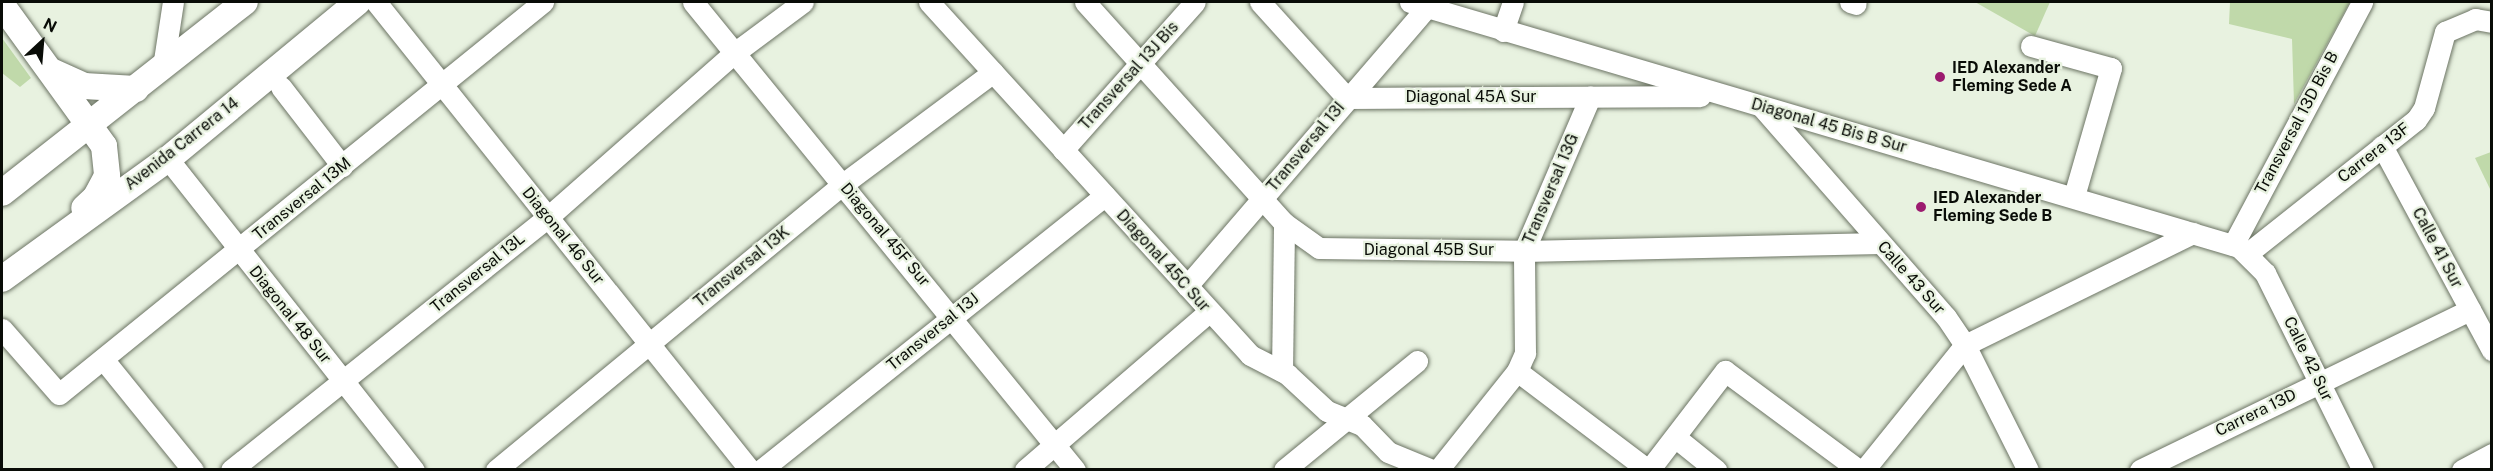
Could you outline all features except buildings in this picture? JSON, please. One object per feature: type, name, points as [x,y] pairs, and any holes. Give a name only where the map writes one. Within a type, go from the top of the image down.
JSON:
[{"type":"main road","points":[[2,193],[245,2]]},
{"type":"main road","name":"Avenida Carrera 14","points":[[2,279],[168,159],[358,2]]},
{"type":"main road","points":[[2,5],[90,125],[107,156],[104,184],[85,207],[2,274]]},
{"type":"main road","points":[[49,70],[84,86],[136,89]]},
{"type":"street","points":[[163,67],[173,2]]},
{"type":"street","name":"Diagonal 46 Sur","points":[[376,2],[750,470]]},
{"type":"street","name":"Transversal 13M","points":[[2,330],[59,394],[543,2]]},
{"type":"street","name":"Diagonal 45F Sur","points":[[693,2],[733,54],[953,316],[1075,470]]},
{"type":"street","name":"Transversal 13L","points":[[231,470],[548,217],[733,54],[803,2]]},
{"type":"street","name":"Diagonal 45C Sur","points":[[930,2],[1250,355],[1282,371],[1320,407],[1345,420],[1362,425],[1388,452],[1432,470]]},
{"type":"street","name":"Diagonal 45B Sur","points":[[1085,2],[1284,223],[1306,242],[1325,250],[1524,251],[1880,243]]},
{"type":"street","name":"Transversal 13J Bis","points":[[1063,150],[1195,2]]},
{"type":"street","points":[[1260,2],[1347,98]]},
{"type":"street","points":[[1503,31],[1513,2]]},
{"type":"street","name":"Transversal 13D Bis B","points":[[2240,249],[2362,2]]},
{"type":"street","name":"Transversal 13I","points":[[1187,286],[1347,98],[1418,5]]},
{"type":"street","name":"Diagonal 45 Bis B Sur","points":[[1418,5],[1724,96],[2074,196],[2240,249]]},
{"type":"street","name":"Carrera 13F","points":[[2240,249],[2416,120],[2424,108],[2445,32],[2475,19],[2492,22]]},
{"type":"street","points":[[2031,46],[2111,68],[2074,196]]},
{"type":"street","name":"Transversal 13K","points":[[496,470],[843,184],[993,72]]},
{"type":"street","points":[[281,87],[342,166]]},
{"type":"street","name":"Diagonal 45A Sur","points":[[1347,98],[1724,96]]},
{"type":"street","name":"Transversal 13G","points":[[1438,470],[1517,371],[1527,338],[1524,251],[1590,97]]},
{"type":"street","name":"Calle 43 Sur","points":[[1762,107],[1946,318],[1965,345],[2028,470]]},
{"type":"street","name":"Calle 41 Sur","points":[[2382,146],[2492,350]]},
{"type":"street","name":"Diagonal 48 Sur","points":[[168,159],[414,470]]},
{"type":"street","name":"Transversal 13J","points":[[761,470],[1105,195]]},
{"type":"street","points":[[1282,371],[1284,223]]},
{"type":"street","points":[[1864,470],[1965,345],[2193,233]]},
{"type":"street","name":"Calle 42 Sur","points":[[2240,249],[2265,273],[2363,470]]},
{"type":"street","name":"Carrera 13D","points":[[2140,470],[2470,310]]},
{"type":"street","points":[[1025,470],[1209,312]]},
{"type":"street","points":[[102,359],[194,470]]},
{"type":"street","points":[[1284,470],[1417,361]]},
{"type":"street","points":[[1517,371],[1648,470],[1725,371],[1859,470]]},
{"type":"street","points":[[1675,437],[1716,470]]},
{"type":"street","points":[[2462,470],[2492,454]]},
{"type":"green space","points":[[1975,2],[2050,2],[2035,36]]},
{"type":"green space","points":[[2230,2],[2350,2],[2294,104],[2292,39],[2229,24]]},
{"type":"green space","points":[[2,38],[31,78],[20,87],[2,73]]},
{"type":"green space","points":[[2492,153],[2491,191],[2475,158]]},
{"type":"place","name":"IED Alexander Fleming Sede A","points":[[1940,77]]},
{"type":"place","name":"IED Alexander Fleming Sede B","points":[[1921,207]]}]
